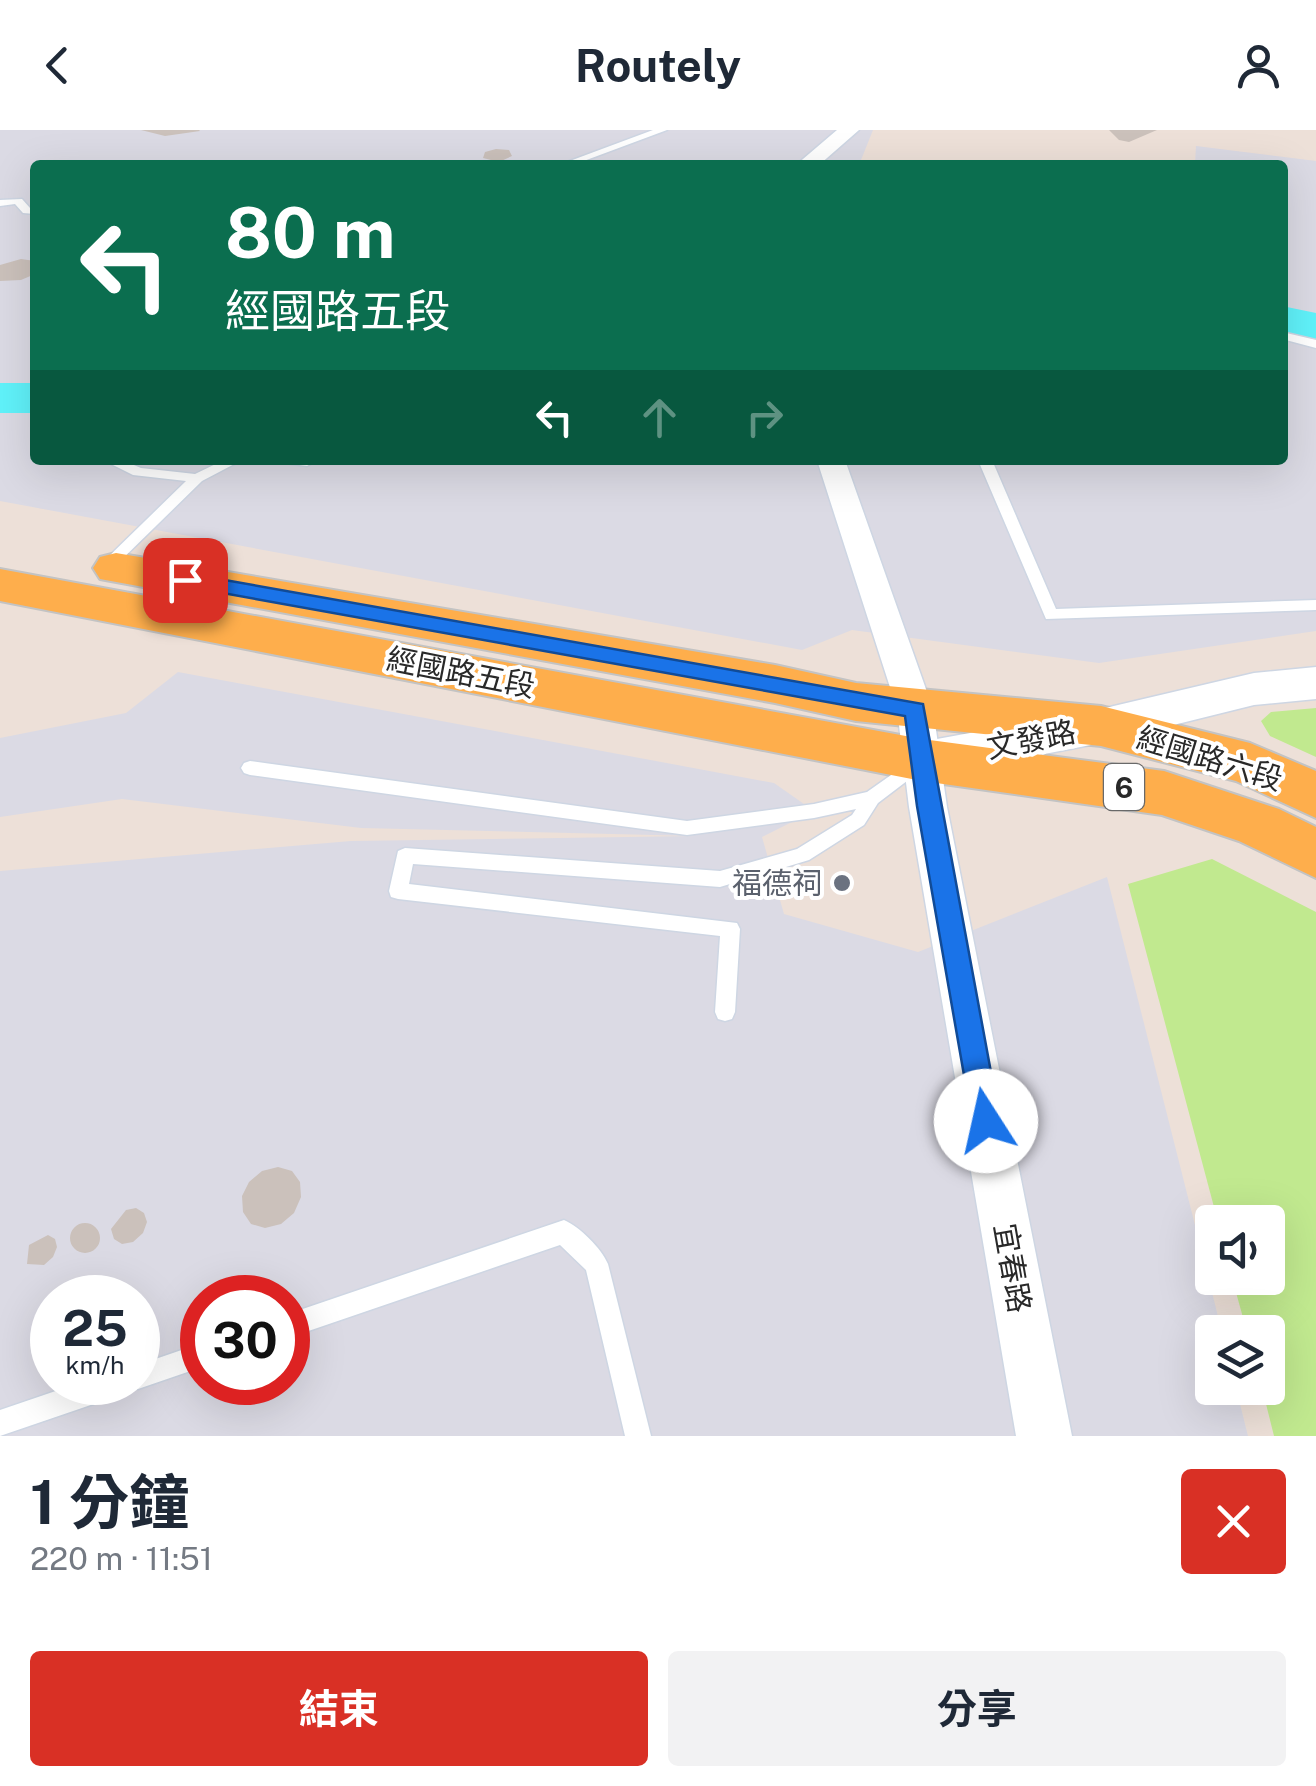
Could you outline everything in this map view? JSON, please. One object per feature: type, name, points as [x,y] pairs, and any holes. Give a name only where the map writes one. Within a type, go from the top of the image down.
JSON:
[{"type":"main road","name":"經國路五段","points":[[0,547],[918,735]]},
{"type":"main road","name":"經國路五段","points":[[0,584],[918,735],[1101,726]]},
{"type":"main road","name":"經國路六段","points":[[1101,726],[1250,764],[1316,796]]},
{"type":"main road","name":"經國路六段","points":[[918,735],[1164,793],[1258,825],[1316,854]]},
{"type":"street","points":[[812,160],[849,130]]},
{"type":"street","name":"宜春路","points":[[833,465],[918,735],[1044,1436]]},
{"type":"street","name":"文發路","points":[[1101,726],[1254,690],[1316,683]]},
{"type":"lane","points":[[578,160],[662,130]]},
{"type":"lane","points":[[0,203],[18,202],[30,211]]},
{"type":"lane","points":[[1288,337],[1316,344]]},
{"type":"lane","points":[[122,465],[138,472],[197,478]]},
{"type":"lane","points":[[106,566],[197,478],[224,465]]},
{"type":"lane","points":[[988,465],[1051,616],[1316,606]]},
{"type":"lane","points":[[725,1012],[730,929],[398,891],[405,856],[720,878],[802,854],[858,820],[918,735]]},
{"type":"lane","points":[[250,768],[686,828],[872,798]]},
{"type":"lane","points":[[310,1319],[564,1232],[596,1264],[638,1436]]},
{"type":"lane","points":[[0,1423],[53,1405]]},
{"type":"shaded area","points":[[0,130],[873,130],[861,160],[30,160],[30,465],[1288,465],[1288,160],[1195,160],[1196,146],[1316,161],[1316,631],[1099,663],[852,630],[802,650],[0,501]]},
{"type":"shaded area","points":[[178,672],[774,783],[814,811],[762,837],[784,914],[918,952],[1107,877],[1195,1225],[1195,1295],[1213,1295],[1218,1315],[1195,1315],[1195,1405],[1240,1405],[1248,1436],[0,1436],[0,871],[351,841],[695,836],[361,828],[122,799],[0,817],[0,738],[126,713]]},
{"type":"green space","points":[[1316,708],[1316,757],[1270,736],[1261,721],[1271,712]]},
{"type":"green space","points":[[1212,859],[1316,912],[1316,1436],[1274,1436],[1266,1405],[1285,1405],[1285,1315],[1242,1315],[1237,1295],[1285,1295],[1285,1205],[1213,1205],[1128,884]]},
{"type":"building","points":[[141,130],[199,130],[200,131],[165,136]]},
{"type":"building","points":[[1109,130],[1157,130],[1129,142],[1119,140]]},
{"type":"building","points":[[509,150],[512,156],[491,160],[483,158],[485,152]]},
{"type":"building","points":[[30,260],[30,276],[0,281],[0,265]]},
{"type":"building","points":[[278,1167],[292,1171],[300,1182],[301,1197],[294,1213],[281,1224],[265,1228],[251,1224],[243,1212],[242,1196],[249,1182],[262,1171]]},
{"type":"building","points":[[136,1208],[144,1213],[147,1222],[143,1233],[133,1242],[122,1244],[114,1239],[111,1229],[126,1210]]},
{"type":"building","points":[[85,1223],[96,1227],[100,1238],[96,1249],[85,1253],[74,1249],[70,1238],[74,1227]]},
{"type":"building","points":[[48,1235],[55,1239],[57,1247],[53,1257],[44,1265],[27,1264],[29,1245]]},
{"type":"waterway","points":[[1288,321],[1316,327]]},
{"type":"waterway","points":[[0,398],[30,398]]},
{"type":"place","name":"福德祠","points":[[842,883]]},
{"type":"route","points":[[185,580],[915,710],[928,806],[986,1121]]}]
